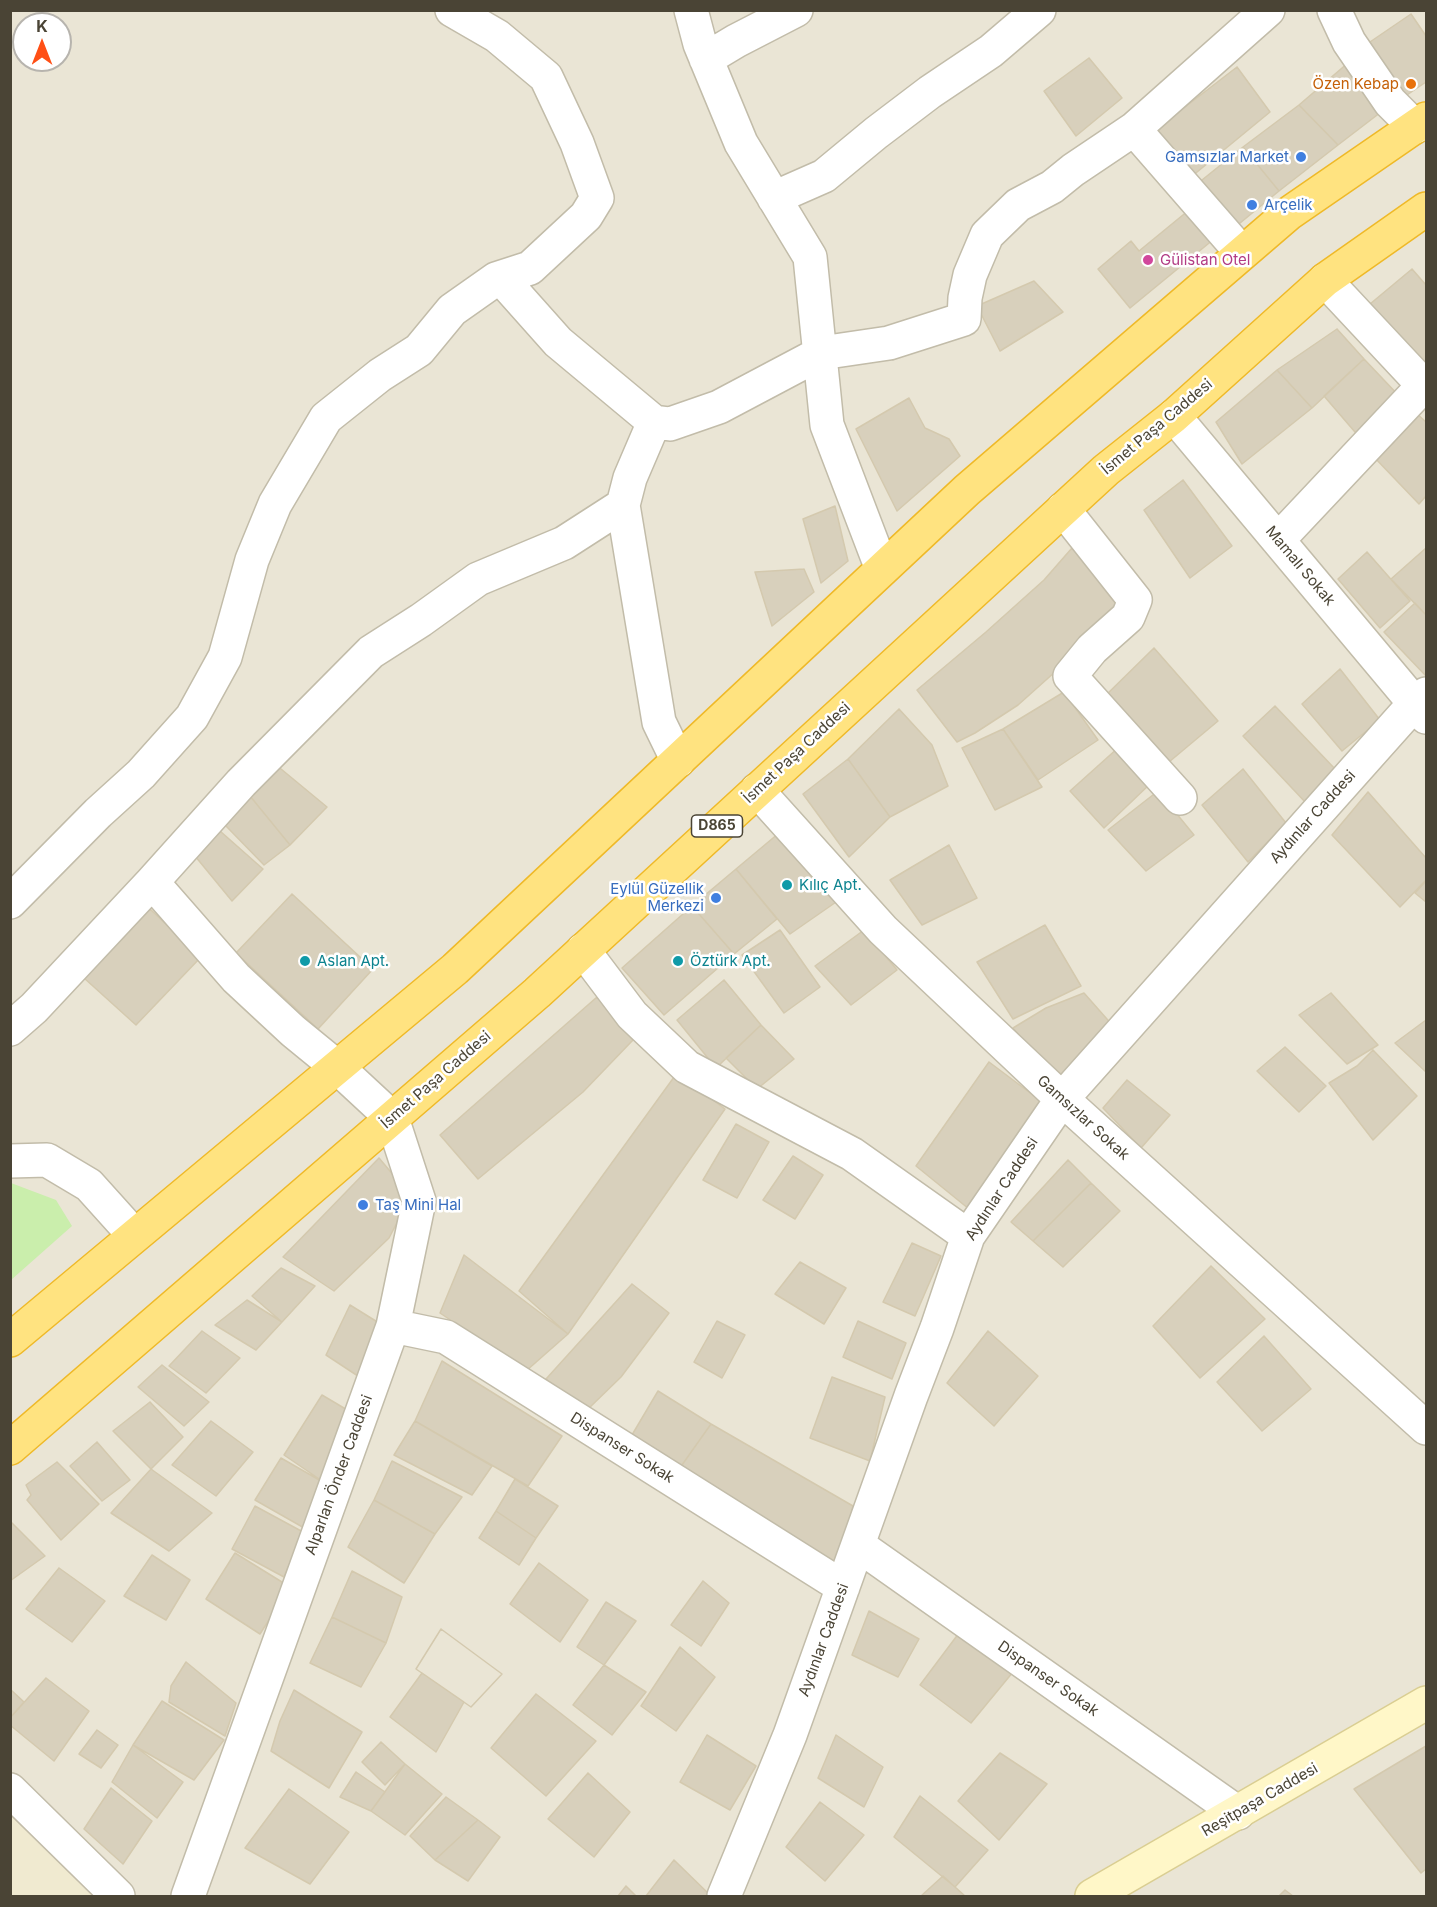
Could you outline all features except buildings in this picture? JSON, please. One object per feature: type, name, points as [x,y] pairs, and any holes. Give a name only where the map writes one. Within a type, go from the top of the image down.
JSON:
[{"type":"highway","points":[[10,1340],[455,969],[967,490],[1288,214],[1421,123]]},
{"type":"highway","name":"İsmet Paşa Caddesi","points":[[10,1448],[528,1000],[1106,470],[1174,416],[1325,280],[1426,209]]},
{"type":"main road","name":"Reşitpaşa Caddesi","points":[[1092,1896],[1426,1703]]},
{"type":"street","points":[[10,902],[98,813],[141,774],[192,717],[225,657],[252,560],[275,504],[326,418],[380,375],[419,350],[452,310],[496,279],[530,268],[586,216],[597,198],[577,143],[546,76],[497,36],[452,10]]},
{"type":"street","points":[[691,10],[706,59],[741,143],[810,257],[827,425],[882,569]]},
{"type":"street","points":[[706,59],[796,10]]},
{"type":"street","points":[[774,198],[824,176],[930,92],[991,51],[1039,10]]},
{"type":"street","points":[[501,278],[558,342],[654,422],[670,424],[719,407],[821,353],[889,343],[964,319],[965,298],[970,275],[987,235],[1018,205],[1052,187],[1134,129],[1268,10]]},
{"type":"street","points":[[1334,10],[1349,42],[1390,102],[1421,123]]},
{"type":"street","points":[[1134,129],[1242,253]]},
{"type":"street","points":[[1278,540],[1425,387],[1325,280]]},
{"type":"street","name":"Mamalı Sokak","points":[[1174,416],[1278,540],[1423,705]]},
{"type":"street","points":[[654,422],[630,478],[623,505],[659,722],[678,761]]},
{"type":"street","points":[[10,1029],[34,1008],[241,783],[371,652],[478,579],[564,543],[623,505]]},
{"type":"street","points":[[1063,509],[1136,600],[1128,617],[1092,649],[1070,676],[1180,798]]},
{"type":"street","name":"Aydınlar Caddesi","points":[[724,1896],[790,1735],[911,1396],[938,1328],[968,1236],[1062,1099],[1423,705]]},
{"type":"street","name":"Gamsızlar Sokak","points":[[757,790],[883,930],[1062,1099],[1426,1428]]},
{"type":"street","name":"Alparlan Önder Caddesi","points":[[152,882],[236,978],[392,1118],[419,1201],[393,1326],[188,1896]]},
{"type":"street","points":[[583,950],[632,1015],[687,1066],[852,1154],[968,1236]]},
{"type":"street","points":[[10,1161],[47,1160],[89,1185],[134,1235]]},
{"type":"street","name":"Dispanser Sokak","points":[[393,1326],[446,1337],[843,1587]]},
{"type":"street","name":"Dispanser Sokak","points":[[858,1545],[1238,1813]]},
{"type":"street","points":[[10,1790],[118,1896]]},
{"type":"shaded area","points":[[11,11],[1426,11],[1426,1896],[11,1896]]},
{"type":"shaded area","points":[[11,1812],[93,1896],[11,1896]]},
{"type":"green space","points":[[11,1183],[56,1200],[72,1226],[11,1280]]},
{"type":"place","name":"Özen Kebap","points":[[1411,84]]},
{"type":"place","name":"Gamsızlar Market","points":[[1301,157]]},
{"type":"place","name":"Arçelik","points":[[1252,205]]},
{"type":"place","name":"Gülistan Otel","points":[[1148,260]]},
{"type":"place","name":"Kılıç Apt.","points":[[787,885]]},
{"type":"place","name":"Eylül Güzellik Merkezi","points":[[716,898]]},
{"type":"place","name":"Aslan Apt.","points":[[305,961]]},
{"type":"place","name":"Öztürk Apt.","points":[[678,961]]},
{"type":"place","name":"Taş Mini Hal","points":[[363,1205]]}]
